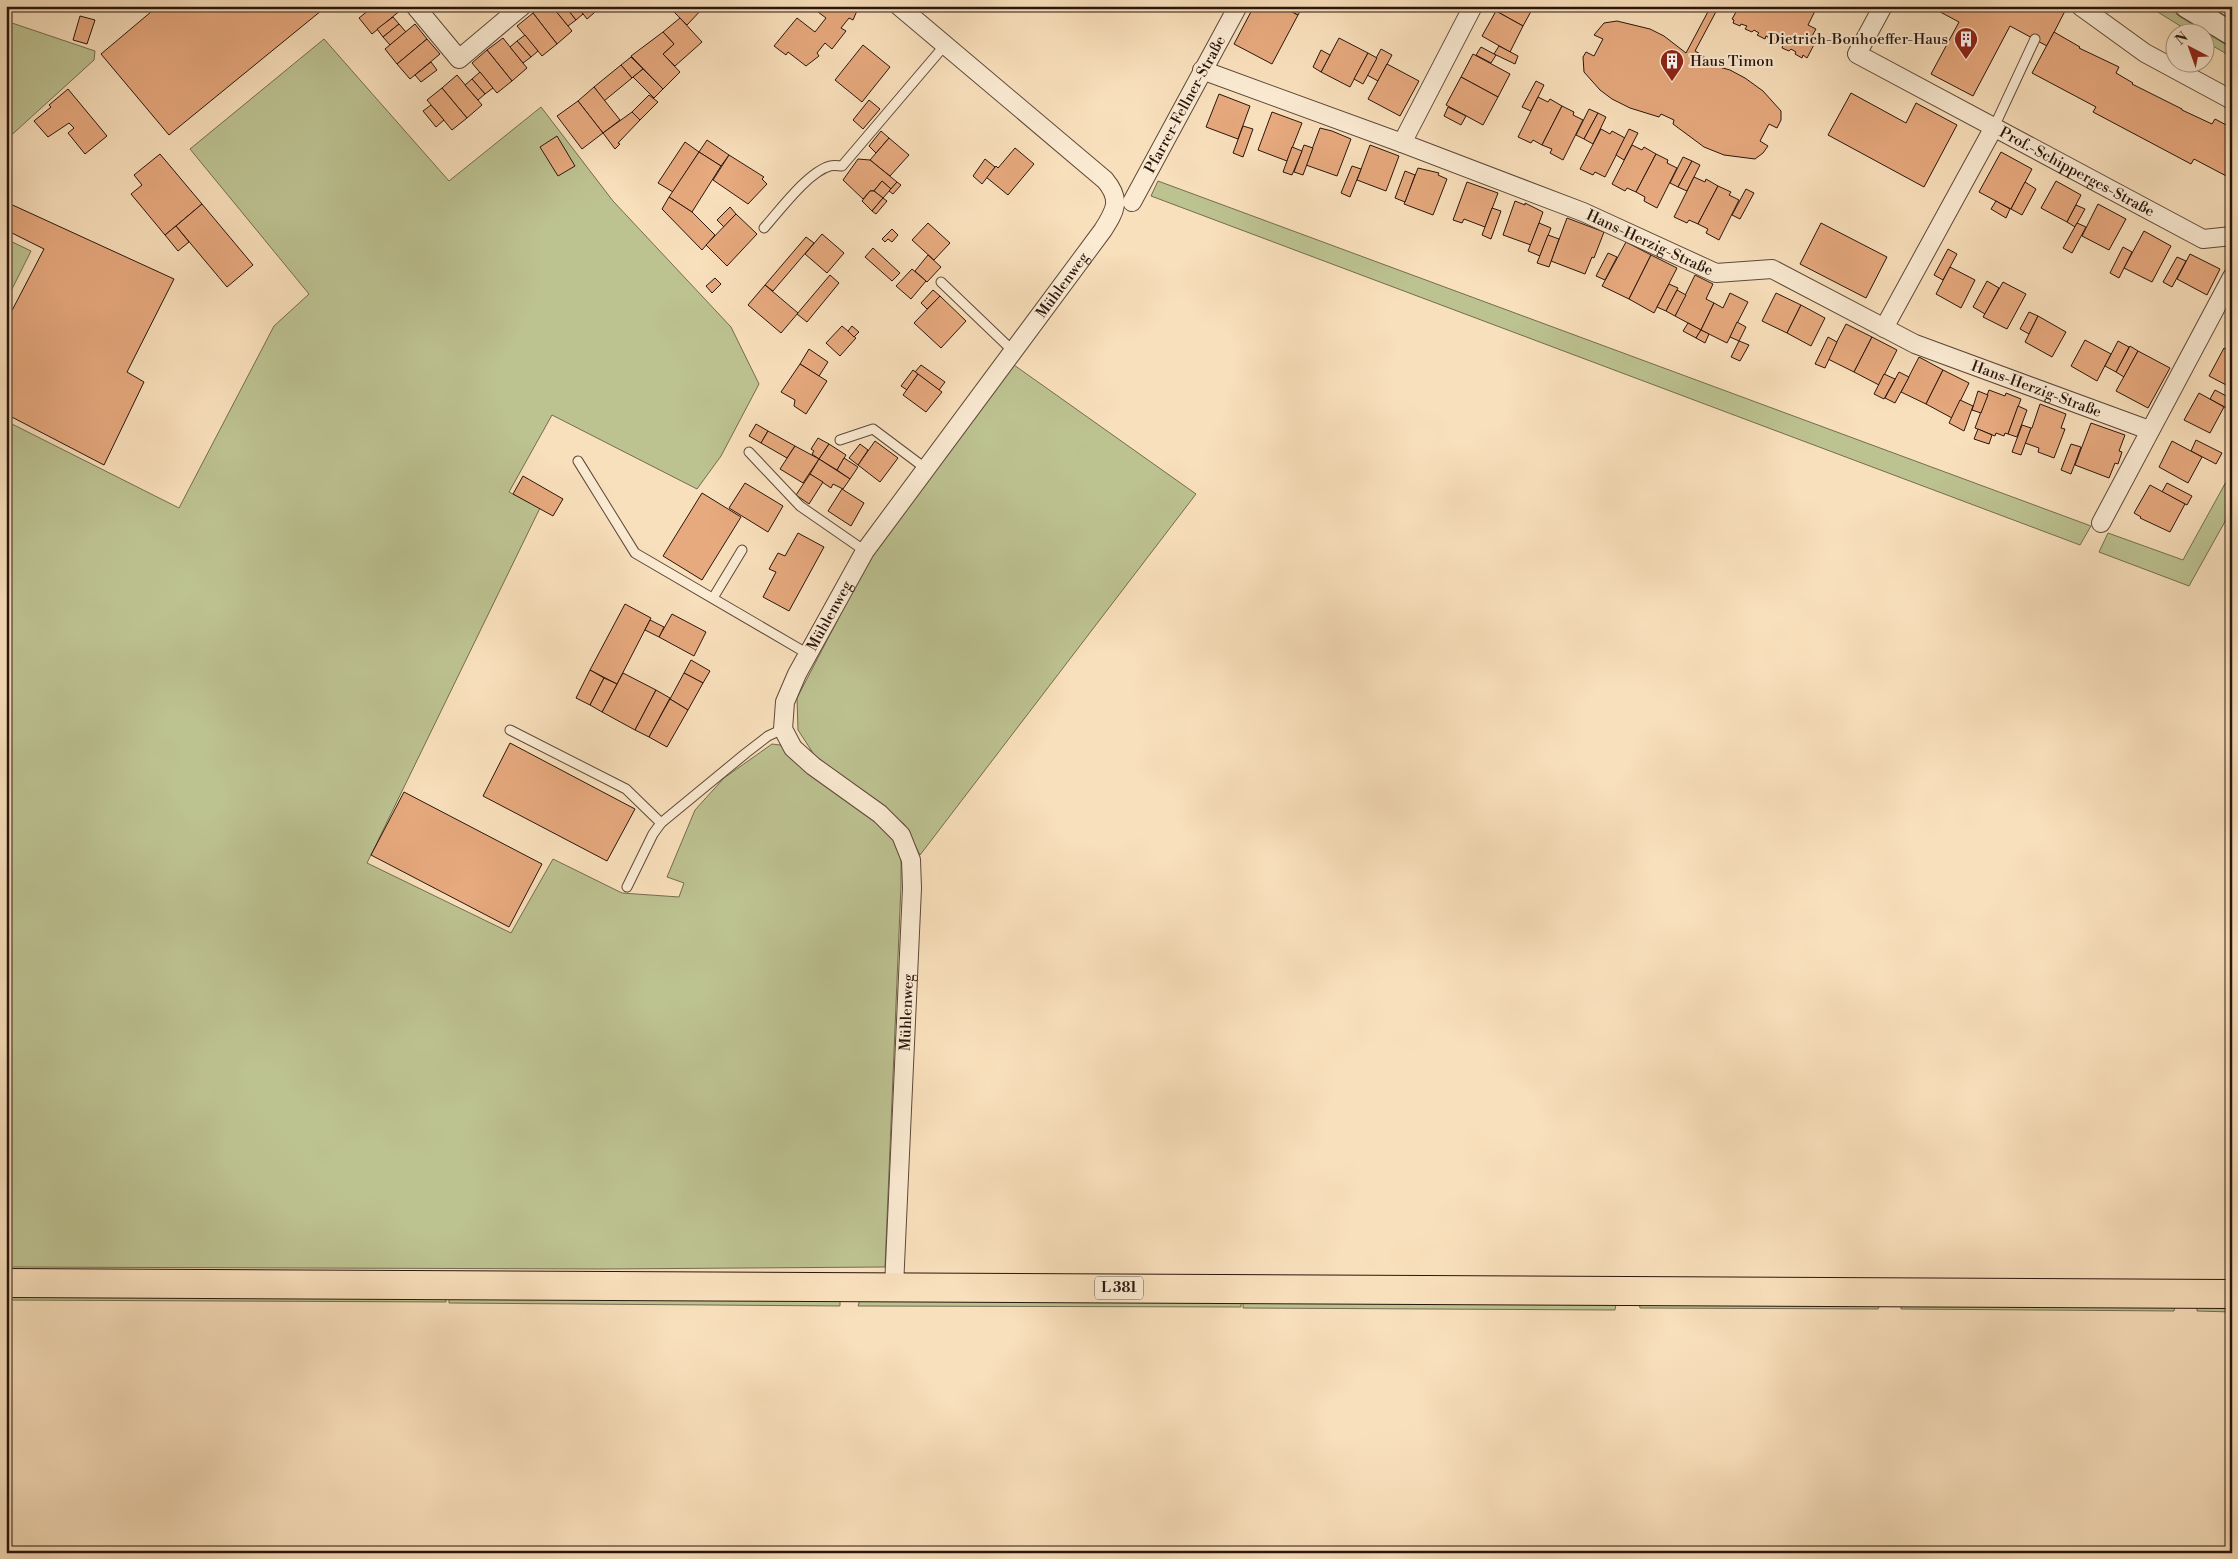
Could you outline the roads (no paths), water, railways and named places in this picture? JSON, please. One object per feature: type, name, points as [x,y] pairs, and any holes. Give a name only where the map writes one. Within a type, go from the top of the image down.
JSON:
[{"type":"main road","name":"L 381","points":[[6,1283],[2232,1294]]},
{"type":"street","points":[[415,6],[459,59],[522,6]]},
{"type":"street","name":"Mühlenweg","points":[[894,1287],[912,879],[911,860],[904,840],[893,825],[793,748],[784,729],[785,702],[808,654],[865,551],[1103,230],[1114,210],[1115,196],[1104,180],[899,6]]},
{"type":"street","name":"Pfarrer-Fellner-Straße","points":[[1132,202],[1238,6]]},
{"type":"street","points":[[1402,142],[1473,6]]},
{"type":"street","points":[[1883,6],[1857,54],[1994,127]]},
{"type":"street","points":[[2080,6],[2145,53],[2232,100]]},
{"type":"street","points":[[2186,6],[2232,34]]},
{"type":"street","name":"Hans-Herzig-Straße","points":[[1202,70],[1402,142],[1583,212],[1716,273],[1772,269],[1915,344],[2149,430]]},
{"type":"street","name":"Prof.-Schipperges-Straße","points":[[1884,328],[1994,127],[2203,239],[2232,236]]},
{"type":"street","points":[[2101,523],[2232,277]]},
{"type":"lane","points":[[1994,127],[2035,39]]},
{"type":"lane","points":[[764,228],[806,183],[821,171],[831,166],[842,166],[945,45]]},
{"type":"lane","points":[[941,282],[1013,351]]},
{"type":"lane","points":[[840,440],[873,429],[925,468]]},
{"type":"lane","points":[[749,452],[800,506],[865,551]]},
{"type":"lane","points":[[578,461],[635,553],[808,654]]},
{"type":"lane","points":[[713,598],[742,550]]},
{"type":"lane","points":[[627,887],[653,834],[661,823],[768,736],[784,729]]},
{"type":"lane","points":[[510,730],[626,789],[661,823]]},
{"type":"place","name":"Dietrich-Bonhoeffer-Haus","points":[[1966,60]]},
{"type":"place","name":"Haus Timon","points":[[1672,82]]}]
